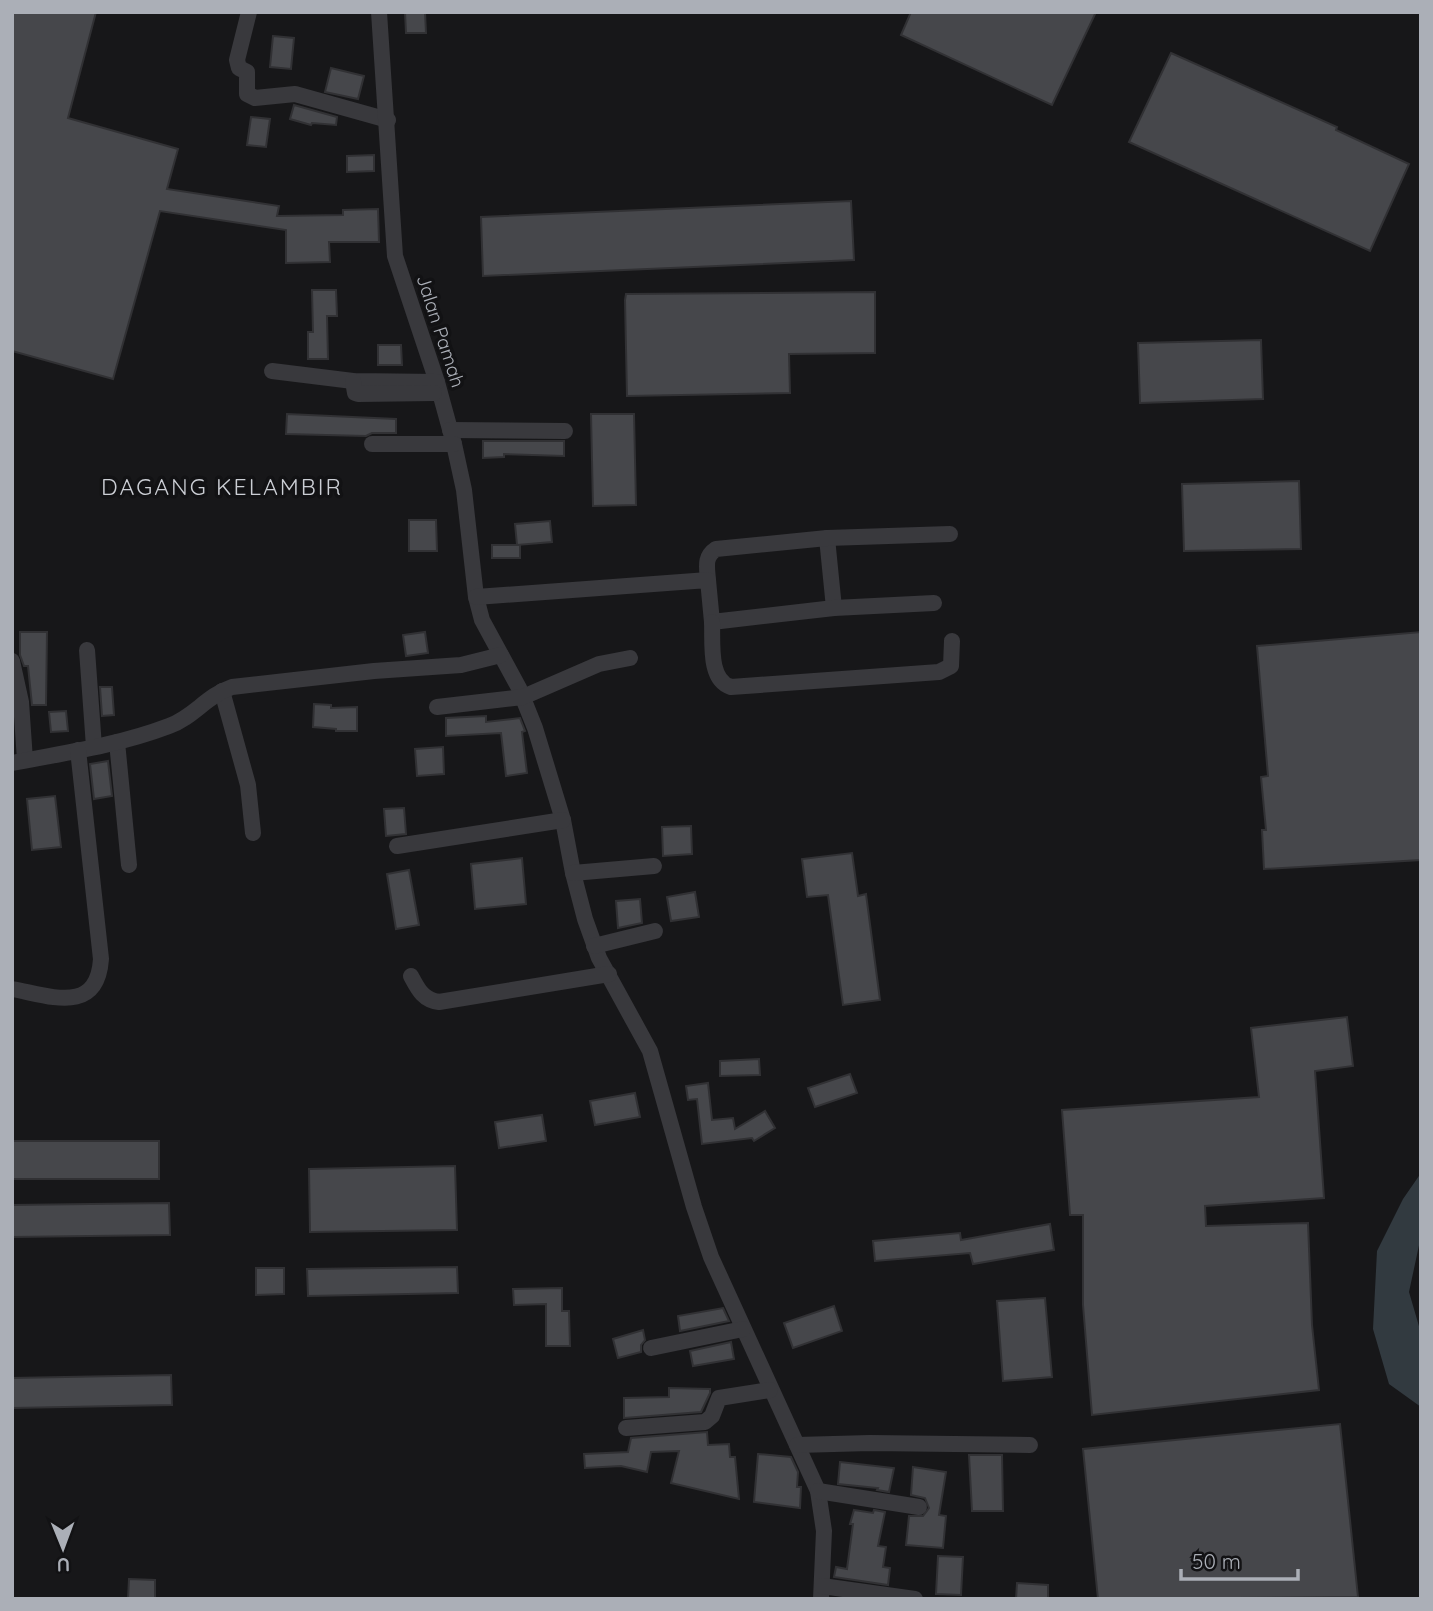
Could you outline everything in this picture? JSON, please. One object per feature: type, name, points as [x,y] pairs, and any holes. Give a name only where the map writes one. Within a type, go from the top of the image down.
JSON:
[{"type":"street","points":[[249,12],[237,60],[239,68],[247,72],[247,94],[256,98],[295,93],[388,120]]},
{"type":"street","name":"Jalan Pamah","points":[[379,12],[395,256],[452,437],[470,527],[476,597],[482,620],[523,697],[545,757],[594,946],[650,1051],[701,1232],[770,1390],[818,1491],[824,1531],[822,1593]]},
{"type":"street","points":[[272,371],[438,388]]},
{"type":"street","points":[[372,444],[565,431]]},
{"type":"street","points":[[950,534],[827,538],[716,549],[706,562],[716,676],[723,684],[731,687],[939,672],[951,666],[952,641]]},
{"type":"street","points":[[827,538],[834,608]]},
{"type":"street","points":[[476,597],[708,580]]},
{"type":"street","points":[[712,622],[834,608],[934,603]]},
{"type":"street","points":[[12,989],[71,998],[82,997],[97,982],[100,970],[86,749],[87,650]]},
{"type":"street","points":[[12,661],[21,702],[19,762],[86,749],[172,726],[232,687],[374,671],[471,664],[501,655]]},
{"type":"street","points":[[437,707],[523,697],[599,664],[630,658]]},
{"type":"street","points":[[222,691],[248,785],[253,833]]},
{"type":"street","points":[[117,741],[129,865]]},
{"type":"street","points":[[397,846],[563,820]]},
{"type":"street","points":[[573,873],[654,866]]},
{"type":"street","points":[[594,946],[654,931]]},
{"type":"street","points":[[411,976],[422,995],[430,1001],[439,1002],[608,974]]},
{"type":"street","points":[[651,1348],[743,1329]]},
{"type":"street","points":[[626,1428],[705,1422],[712,1416],[719,1398],[770,1390]]},
{"type":"street","points":[[797,1445],[1030,1445]]},
{"type":"street","points":[[818,1491],[919,1507]]},
{"type":"street","points":[[822,1593],[915,1599]]},
{"type":"shaded area","points":[[1421,1173],[1421,1236],[1409,1292],[1421,1333],[1421,1407],[1389,1384],[1373,1329],[1377,1251],[1403,1199]]},
{"type":"building","points":[[12,12],[96,12],[68,118],[178,149],[167,189],[279,206],[277,216],[343,215],[343,210],[378,209],[379,242],[329,242],[330,262],[286,263],[286,230],[160,211],[113,379],[12,351]]},
{"type":"building","points":[[405,12],[425,12],[426,33],[406,33]]},
{"type":"building","points":[[911,12],[1096,12],[1052,105],[901,35]]},
{"type":"building","points":[[273,36],[294,38],[291,69],[270,67]]},
{"type":"building","points":[[1171,53],[1337,127],[1336,130],[1409,164],[1370,251],[1129,142]]},
{"type":"building","points":[[331,68],[364,76],[358,99],[325,92]]},
{"type":"building","points":[[294,105],[337,117],[336,125],[311,125],[290,119]]},
{"type":"building","points":[[251,117],[270,119],[266,147],[247,145]]},
{"type":"building","points":[[374,155],[374,171],[347,172],[347,156]]},
{"type":"building","points":[[851,201],[854,260],[483,276],[481,217]]},
{"type":"building","points":[[312,290],[336,290],[337,316],[327,316],[328,359],[308,359],[308,332],[313,332]]},
{"type":"building","points":[[875,292],[875,353],[789,354],[790,393],[627,396],[626,294]]},
{"type":"building","points":[[1261,340],[1263,399],[1140,403],[1138,343]]},
{"type":"building","points":[[378,345],[401,345],[402,365],[378,365]]},
{"type":"building","points":[[287,414],[396,419],[396,433],[372,433],[366,436],[286,434]]},
{"type":"building","points":[[591,414],[634,414],[636,505],[593,506]]},
{"type":"building","points":[[483,441],[564,441],[564,456],[504,454],[504,457],[483,458]]},
{"type":"building","points":[[1299,481],[1301,549],[1184,551],[1182,484]]},
{"type":"building","points":[[409,520],[436,520],[437,551],[409,551]]},
{"type":"building","points":[[550,521],[552,542],[517,545],[515,524]]},
{"type":"building","points":[[492,545],[520,545],[520,558],[492,558]]},
{"type":"building","points":[[20,632],[47,632],[46,705],[32,705],[28,666],[24,666],[20,655]]},
{"type":"building","points":[[425,632],[428,653],[406,656],[403,635]]},
{"type":"building","points":[[1421,632],[1421,860],[1264,869],[1262,830],[1266,830],[1261,777],[1268,776],[1257,646]]},
{"type":"building","points":[[100,687],[112,687],[114,715],[102,716]]},
{"type":"building","points":[[314,704],[331,705],[331,708],[357,707],[357,731],[313,727]]},
{"type":"building","points":[[66,711],[68,731],[51,732],[49,712]]},
{"type":"building","points":[[486,716],[486,722],[520,718],[525,731],[522,732],[527,773],[506,776],[501,733],[446,736],[446,718]]},
{"type":"building","points":[[443,747],[444,774],[417,776],[415,749]]},
{"type":"building","points":[[108,761],[112,796],[94,799],[90,764]]},
{"type":"building","points":[[55,796],[61,847],[32,850],[27,799]]},
{"type":"building","points":[[404,808],[406,834],[386,836],[384,809]]},
{"type":"building","points":[[691,826],[692,854],[663,856],[662,827]]},
{"type":"building","points":[[852,853],[858,896],[866,894],[880,1000],[843,1005],[828,895],[807,897],[802,859]]},
{"type":"building","points":[[522,858],[526,904],[475,909],[471,864]]},
{"type":"building","points":[[409,870],[419,925],[396,929],[387,874]]},
{"type":"building","points":[[695,892],[699,917],[671,921],[667,897]]},
{"type":"building","points":[[640,899],[642,923],[618,928],[616,901]]},
{"type":"building","points":[[1347,1017],[1353,1066],[1315,1071],[1324,1198],[1205,1206],[1206,1226],[1308,1223],[1312,1325],[1319,1390],[1092,1415],[1083,1305],[1083,1215],[1070,1215],[1062,1110],[1259,1097],[1251,1028]]},
{"type":"building","points":[[759,1059],[760,1075],[720,1076],[720,1061]]},
{"type":"building","points":[[850,1074],[857,1093],[815,1107],[808,1088]]},
{"type":"building","points":[[708,1083],[712,1120],[733,1118],[735,1129],[765,1111],[775,1128],[754,1141],[752,1138],[702,1144],[697,1099],[688,1100],[686,1086]]},
{"type":"building","points":[[635,1093],[640,1117],[595,1125],[590,1101]]},
{"type":"building","points":[[542,1115],[546,1141],[499,1148],[495,1122]]},
{"type":"building","points":[[12,1141],[159,1141],[159,1179],[12,1179]]},
{"type":"building","points":[[455,1166],[457,1230],[310,1232],[309,1169]]},
{"type":"building","points":[[169,1203],[170,1235],[12,1237],[12,1205]]},
{"type":"building","points":[[1050,1224],[1054,1250],[973,1264],[970,1253],[875,1261],[873,1241],[960,1233],[961,1240]]},
{"type":"building","points":[[457,1267],[458,1293],[308,1296],[307,1269]]},
{"type":"building","points":[[256,1268],[284,1268],[284,1294],[256,1295]]},
{"type":"building","points":[[562,1288],[562,1311],[569,1311],[570,1346],[546,1346],[546,1304],[514,1305],[513,1289]]},
{"type":"building","points":[[1045,1298],[1052,1377],[1003,1381],[997,1301]]},
{"type":"building","points":[[834,1306],[842,1331],[793,1348],[784,1323]]},
{"type":"building","points":[[723,1308],[729,1321],[680,1331],[678,1316]]},
{"type":"building","points":[[643,1330],[645,1340],[641,1345],[641,1352],[618,1358],[613,1339]]},
{"type":"building","points":[[731,1342],[734,1359],[693,1366],[690,1351]]},
{"type":"building","points":[[171,1375],[172,1405],[12,1408],[12,1378]]},
{"type":"building","points":[[669,1388],[710,1389],[710,1393],[701,1412],[624,1418],[624,1398],[669,1397]]},
{"type":"building","points":[[1340,1424],[1358,1597],[1098,1599],[1083,1449]]},
{"type":"building","points":[[707,1432],[708,1445],[729,1444],[730,1457],[735,1457],[739,1499],[671,1483],[679,1451],[651,1452],[647,1472],[621,1466],[585,1468],[584,1454],[628,1452],[631,1438]]},
{"type":"building","points":[[758,1454],[791,1457],[798,1472],[797,1487],[801,1487],[800,1508],[754,1502]]},
{"type":"building","points":[[969,1455],[1002,1455],[1003,1511],[972,1511]]},
{"type":"building","points":[[840,1462],[894,1468],[889,1492],[877,1490],[878,1488],[838,1484]]},
{"type":"building","points":[[913,1467],[946,1472],[939,1515],[946,1516],[943,1548],[906,1545],[909,1516],[923,1516],[929,1508],[925,1498],[911,1495]]},
{"type":"building","points":[[854,1510],[885,1512],[878,1546],[886,1547],[883,1567],[890,1568],[888,1585],[834,1577],[836,1567],[847,1569],[853,1524],[850,1524]]},
{"type":"building","points":[[938,1556],[963,1557],[961,1595],[936,1594]]},
{"type":"building","points":[[129,1579],[155,1580],[155,1599],[128,1599]]},
{"type":"building","points":[[1017,1583],[1048,1585],[1048,1599],[1016,1599]]},
{"type":"district","name":"DAGANG KELAMBIR","points":[[222,487]]}]
